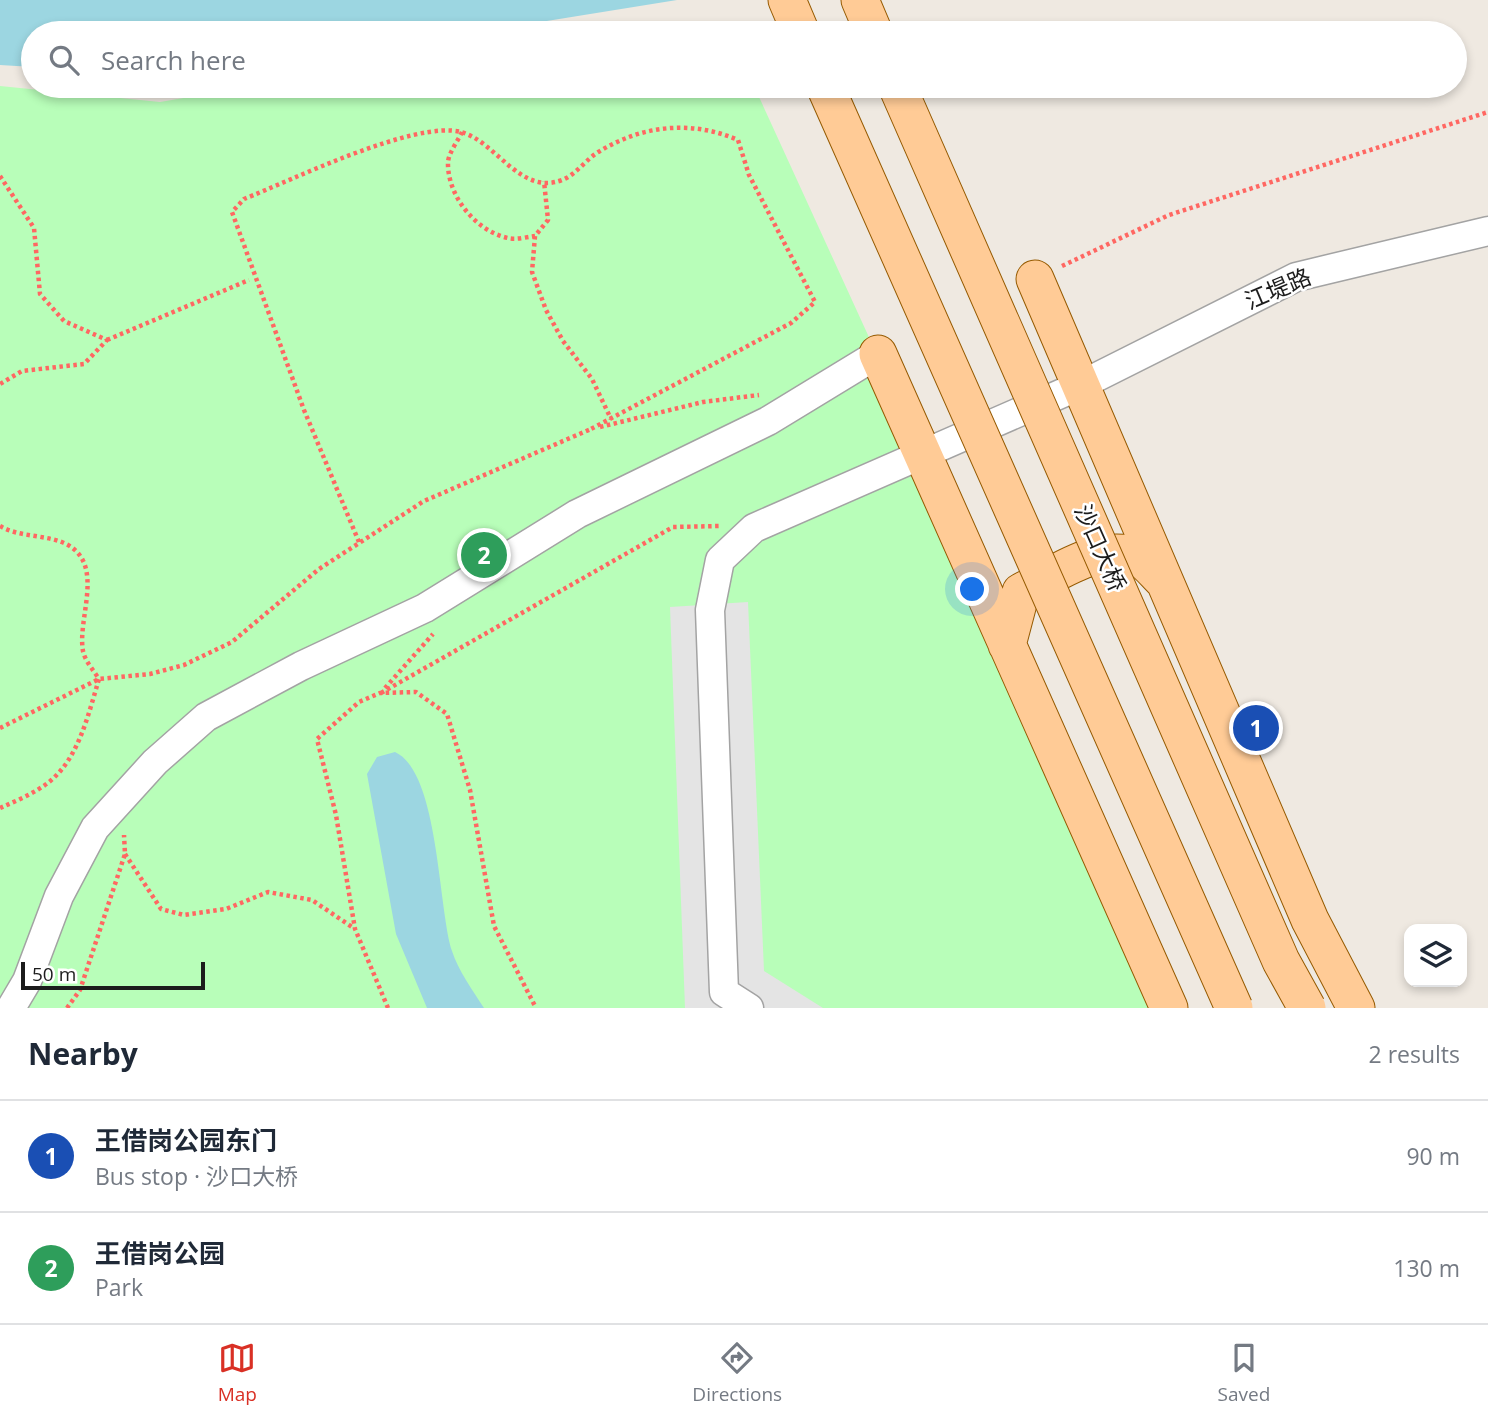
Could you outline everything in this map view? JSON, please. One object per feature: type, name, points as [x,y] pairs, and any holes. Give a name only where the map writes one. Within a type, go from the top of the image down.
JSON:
[{"type":"main road","points":[[787,0],[796,21]]},
{"type":"main road","points":[[860,0],[869,21]]},
{"type":"main road","points":[[830,98],[1234,1008]]},
{"type":"main road","name":"沙口大桥","points":[[902,98],[1281,961],[1307,1008]]},
{"type":"main road","points":[[1035,279],[1310,920],[1356,1008]]},
{"type":"main road","points":[[878,354],[1169,1008]]},
{"type":"main road","points":[[1007,645],[1021,592],[1073,565],[1111,552],[1138,557],[1166,583]]},
{"type":"street","name":"江堤路","points":[[749,1008],[724,992],[710,610],[720,560],[754,528],[1080,384],[1296,277],[1488,231]]},
{"type":"street","points":[[11,1008],[27,981],[59,896],[95,828],[155,762],[206,717],[301,666],[425,608],[577,514],[768,421],[878,354]]},
{"type":"path","points":[[1035,279],[1169,215],[1488,112]]},
{"type":"path","points":[[0,728],[99,679],[150,674],[184,665],[232,642],[319,569],[359,542],[449,490],[589,430],[791,323],[815,302],[749,175],[738,140],[715,130],[678,125],[629,137],[599,151],[562,180],[535,182],[514,171],[494,150],[463,132],[436,129],[381,145],[244,199],[232,212],[304,410],[359,542]]},
{"type":"path","points":[[463,132],[448,159],[451,184],[463,208],[488,230],[510,239],[535,236]]},
{"type":"path","points":[[0,176],[34,228],[40,294],[64,321],[107,340]]},
{"type":"path","points":[[544,181],[548,220],[535,236],[532,272],[546,310],[563,341],[592,379],[611,419]]},
{"type":"path","points":[[0,384],[22,371],[85,364],[107,340],[249,281]]},
{"type":"path","points":[[589,430],[703,402],[770,394]]},
{"type":"path","points":[[0,526],[69,545],[83,564],[89,592],[82,619],[83,653],[99,679],[81,739],[61,768],[49,782],[0,808]]},
{"type":"path","points":[[388,1008],[355,929],[339,828],[317,739],[359,702],[380,693],[673,527],[722,526],[745,536]]},
{"type":"path","points":[[380,693],[424,647],[438,626]]},
{"type":"path","points":[[380,693],[416,692],[447,714],[470,790],[495,926],[536,1008]]},
{"type":"path","points":[[66,1008],[80,990],[125,854],[123,800]]},
{"type":"path","points":[[125,854],[161,909],[184,915],[226,909],[268,892],[312,900],[355,929]]},
{"type":"green space","points":[[0,86],[21,88],[21,98],[120,98],[160,102],[184,98],[759,98],[1176,1008],[0,1008]]},
{"type":"shaded area","points":[[748,602],[764,971],[823,1008],[685,1008],[670,607]]},
{"type":"water","points":[[0,0],[677,0],[547,21],[21,21],[21,66],[0,65]]},
{"type":"water","points":[[395,752],[410,764],[420,785],[435,843],[452,951],[484,1008],[427,1008],[396,934],[367,774],[377,757]]},
{"type":"place","name":"王借岗公园","points":[[484,555]]},
{"type":"place","name":"王借岗公园东门","points":[[1256,728]]}]
